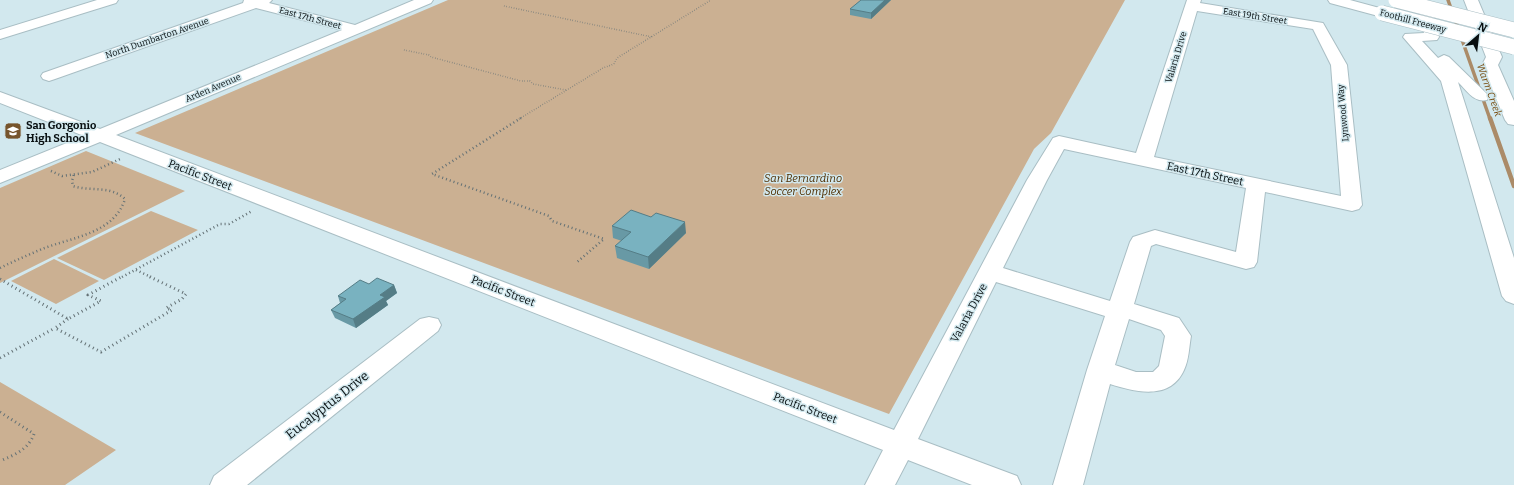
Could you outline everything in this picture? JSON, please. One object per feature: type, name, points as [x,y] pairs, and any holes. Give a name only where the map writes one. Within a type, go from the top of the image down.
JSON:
[{"type":"main road","points":[[0,35],[111,0]]},
{"type":"main road","name":"Arden Avenue","points":[[0,177],[426,0]]},
{"type":"main road","name":"Foothill Freeway","points":[[1335,0],[1514,47]]},
{"type":"main road","name":"Foothill Freeway","points":[[1396,0],[1514,30]]},
{"type":"main road","points":[[1423,0],[1432,37],[1410,37],[1449,80],[1514,296]]},
{"type":"main road","points":[[1471,0],[1494,57],[1490,64],[1514,120]]},
{"type":"main road","name":"East 17th Street","points":[[254,1],[355,29]]},
{"type":"main road","name":"North Dumbarton Avenue","points":[[49,76],[254,1]]},
{"type":"main road","name":"East 19th Street","points":[[1193,3],[1318,26]]},
{"type":"main road","name":"Valaria Drive","points":[[1143,160],[1193,3]]},
{"type":"main road","name":"Lynwood Way","points":[[1318,26],[1339,65],[1352,206]]},
{"type":"main road","points":[[1420,37],[1481,96]]},
{"type":"main road","name":"Pacific Street","points":[[0,97],[1006,485]]},
{"type":"main road","name":"East 17th Street","points":[[1059,142],[1352,206]]},
{"type":"main road","name":"Valaria Drive","points":[[880,485],[1037,180],[1059,142]]},
{"type":"main road","points":[[1068,485],[1100,370],[1141,242],[1155,237],[1246,262],[1256,185]]},
{"type":"main road","points":[[990,272],[1170,324],[1178,336],[1170,372],[1158,382],[1138,382],[1100,370]]},
{"type":"main road","name":"Eucalyptus Drive","points":[[224,485],[429,325]]},
{"type":"path","points":[[576,263],[604,239],[552,221],[549,216],[432,174],[566,90],[603,68],[616,63],[617,58],[711,0]]},
{"type":"path","points":[[504,6],[652,37]]},
{"type":"path","points":[[404,50],[478,68],[520,81],[530,81],[533,84],[566,90]]},
{"type":"path","points":[[32,164],[62,176],[92,172],[138,151]]},
{"type":"path","points":[[0,268],[43,248],[70,241],[104,226],[116,217],[124,207],[125,200],[119,193],[108,189],[79,189],[73,186],[72,181],[74,174]]},
{"type":"path","points":[[0,358],[101,301],[88,295],[220,224],[229,224],[269,201]]},
{"type":"path","points":[[55,328],[101,352],[172,310],[166,308],[182,299],[186,294],[135,270]]},
{"type":"path","points":[[0,279],[68,319]]},
{"type":"path","points":[[0,412],[34,434],[32,442],[22,451],[0,461]]},
{"type":"green space","name":"San Bernardino Soccer Complex","points":[[448,0],[1125,0],[1051,133],[1034,149],[889,414],[135,133]]},
{"type":"green space","points":[[86,151],[185,191],[0,283],[0,188]]},
{"type":"green space","points":[[151,211],[198,230],[104,280],[57,258]]},
{"type":"green space","points":[[54,259],[99,281],[56,304],[11,281]]},
{"type":"green space","points":[[0,382],[116,450],[65,485],[0,485]]},
{"type":"building","points":[[861,0],[885,0],[871,13],[850,9]]},
{"type":"building","points":[[631,210],[651,217],[656,213],[685,222],[648,257],[615,246],[631,232],[612,226]]},
{"type":"building","points":[[377,278],[394,285],[380,295],[385,297],[353,319],[331,310],[346,299],[338,296],[360,280],[369,284]]},
{"type":"waterway","name":"Warm Creek","points":[[1448,0],[1490,119]]},
{"type":"waterway","name":"Warm Creek","points":[[1490,118],[1514,186]]},
{"type":"place","name":"San Gorgonio High School","points":[[13,131]]}]
